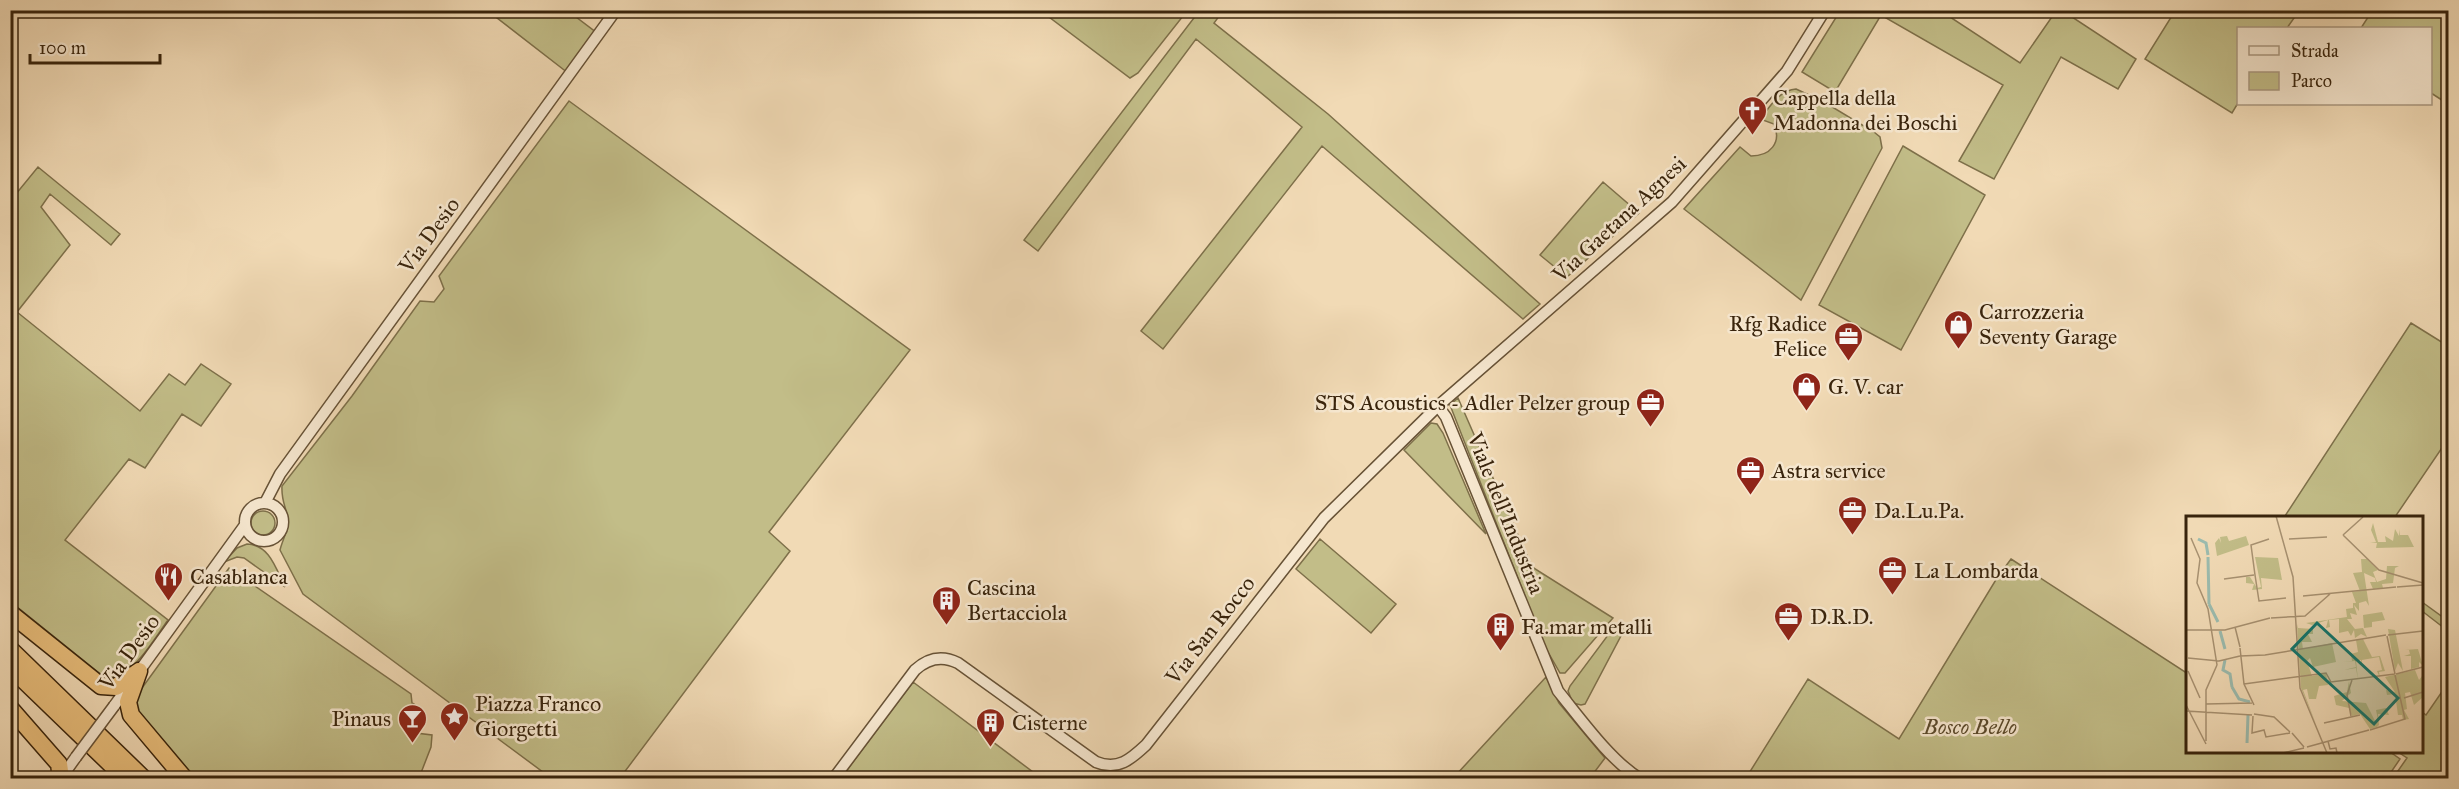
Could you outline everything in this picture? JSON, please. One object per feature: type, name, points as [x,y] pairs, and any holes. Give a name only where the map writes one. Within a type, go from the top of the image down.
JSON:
[{"type":"highway","points":[[10,613],[100,686],[116,687],[139,671]]},
{"type":"highway","points":[[10,649],[143,778]]},
{"type":"highway","points":[[10,667],[125,778]]},
{"type":"highway","points":[[139,671],[128,702],[130,715],[184,778]]},
{"type":"highway","points":[[10,708],[59,764],[59,778]]},
{"type":"street","name":"Via Desio","points":[[266,503],[280,474],[616,10]]},
{"type":"street","name":"Via Gaetana Agnesi","points":[[1438,406],[1672,202],[1787,71],[1825,10]]},
{"type":"street","name":"Via San Rocco","points":[[834,778],[914,671],[924,663],[939,658],[951,660],[990,686],[1095,762],[1108,766],[1126,762],[1146,745],[1324,518],[1438,406]]},
{"type":"street","name":"Viale dell'Industria","points":[[1438,406],[1446,417],[1558,691],[1629,772],[1640,778]]},
{"type":"street","points":[[276,484],[276,508]]},
{"type":"street","points":[[266,503],[276,508],[283,519],[276,538],[263,542],[251,537],[245,525],[245,518],[252,507],[266,503]]},
{"type":"street","name":"Via Desio","points":[[59,778],[76,758],[245,525]]},
{"type":"street","name":"Via Desio","points":[[228,548],[251,537]]},
{"type":"green space","points":[[1200,10],[1223,11],[1214,23],[1328,114],[1540,304],[1523,319],[1322,146],[1163,349],[1141,331],[1302,127],[1196,39],[1038,251],[1024,240]]},
{"type":"green space","points":[[2175,10],[2299,11],[2288,27],[2237,27],[2237,105],[2232,113],[2145,59]]},
{"type":"green space","points":[[488,11],[568,11],[597,33],[568,73]]},
{"type":"green space","points":[[1041,11],[1187,11],[1138,73],[1130,78]]},
{"type":"green space","points":[[1840,11],[1941,11],[2020,63],[2056,11],[2063,11],[2136,59],[2118,89],[2061,57],[1994,179],[1959,161],[2003,85],[1881,15],[1835,92],[1802,72]]},
{"type":"green space","points":[[2372,11],[2448,11],[2448,104],[2432,94],[2432,27],[2362,27]]},
{"type":"green space","points":[[1796,89],[1824,102],[1874,132],[1880,137],[1882,148],[1801,300],[1684,209],[1740,147],[1751,156],[1764,154],[1773,147],[1776,137],[1774,124],[1760,119],[1780,96]]},
{"type":"green space","points":[[569,101],[910,350],[769,532],[790,551],[620,778],[551,778],[303,594],[280,550],[288,521],[282,486],[352,396],[420,301],[434,302],[444,289],[439,276]]},
{"type":"green space","points":[[1903,146],[1985,195],[1901,350],[1819,305]]},
{"type":"green space","points":[[38,167],[120,234],[111,245],[50,194],[41,207],[70,245],[17,312],[140,411],[169,374],[185,385],[201,364],[231,384],[201,426],[182,414],[145,468],[129,459],[65,540],[168,620],[141,658],[123,673],[114,677],[104,677],[11,602],[11,200]]},
{"type":"green space","points":[[1603,182],[1639,213],[1567,277],[1540,255]]},
{"type":"green space","points":[[2411,323],[2448,346],[2448,439],[2396,516],[2285,516]]},
{"type":"green space","points":[[1458,398],[1532,567],[1613,618],[1565,673],[1560,673],[1544,645],[1450,405]]},
{"type":"green space","points":[[1431,423],[1437,424],[1443,433],[1486,534],[1404,450]]},
{"type":"green space","points":[[263,511],[272,514],[275,523],[272,532],[263,535],[254,532],[251,523],[254,514]]},
{"type":"green space","points":[[1320,539],[1396,604],[1371,633],[1296,569]]},
{"type":"green space","points":[[247,544],[255,545],[267,553],[285,587],[244,558],[237,557],[224,562],[237,548]]},
{"type":"green space","name":"Bosco Bello","points":[[2011,559],[2185,672],[2186,670],[2186,753],[2391,753],[2400,759],[2387,778],[1746,778],[1808,679],[1899,739],[1997,578]]},
{"type":"green space","points":[[229,568],[411,694],[416,733],[432,735],[431,747],[419,778],[196,778],[135,712],[134,699]]},
{"type":"green space","points":[[2423,603],[2448,621],[2448,631],[2423,612]]},
{"type":"green space","points":[[1623,626],[1623,632],[1585,704],[1573,703],[1568,691],[1570,686],[1614,627]]},
{"type":"green space","points":[[1546,677],[1559,703],[1605,758],[1590,778],[1460,778],[1456,775]]},
{"type":"green space","points":[[913,682],[1041,778],[841,778]]},
{"type":"green space","points":[[2448,683],[2448,778],[2393,778],[2407,758],[2400,753],[2423,753],[2423,713],[2426,715]]},
{"type":"place","name":"Cappella della Madonna dei Boschi","points":[[1752,136]]},
{"type":"place","name":"Carrozzeria Seventy Garage","points":[[1958,350]]},
{"type":"place","name":"Rfg Radice Felice","points":[[1848,362]]},
{"type":"place","name":"G. V. car","points":[[1807,412]]},
{"type":"place","name":"STS Acoustics - Adler Pelzer group","points":[[1651,428]]},
{"type":"place","name":"Astra service","points":[[1751,496]]},
{"type":"place","name":"Da.Lu.Pa.","points":[[1853,536]]},
{"type":"place","name":"La Lombarda","points":[[1893,596]]},
{"type":"place","name":"Casablanca","points":[[169,602]]},
{"type":"place","name":"Cascina Bertacciola","points":[[946,626]]},
{"type":"place","name":"D.R.D.","points":[[1789,642]]},
{"type":"place","name":"Fa.mar metalli","points":[[1500,652]]},
{"type":"place","name":"Piazza Franco Giorgetti","points":[[454,742]]},
{"type":"place","name":"Pinaus","points":[[412,744]]},
{"type":"place","name":"Cisterne","points":[[991,748]]}]
